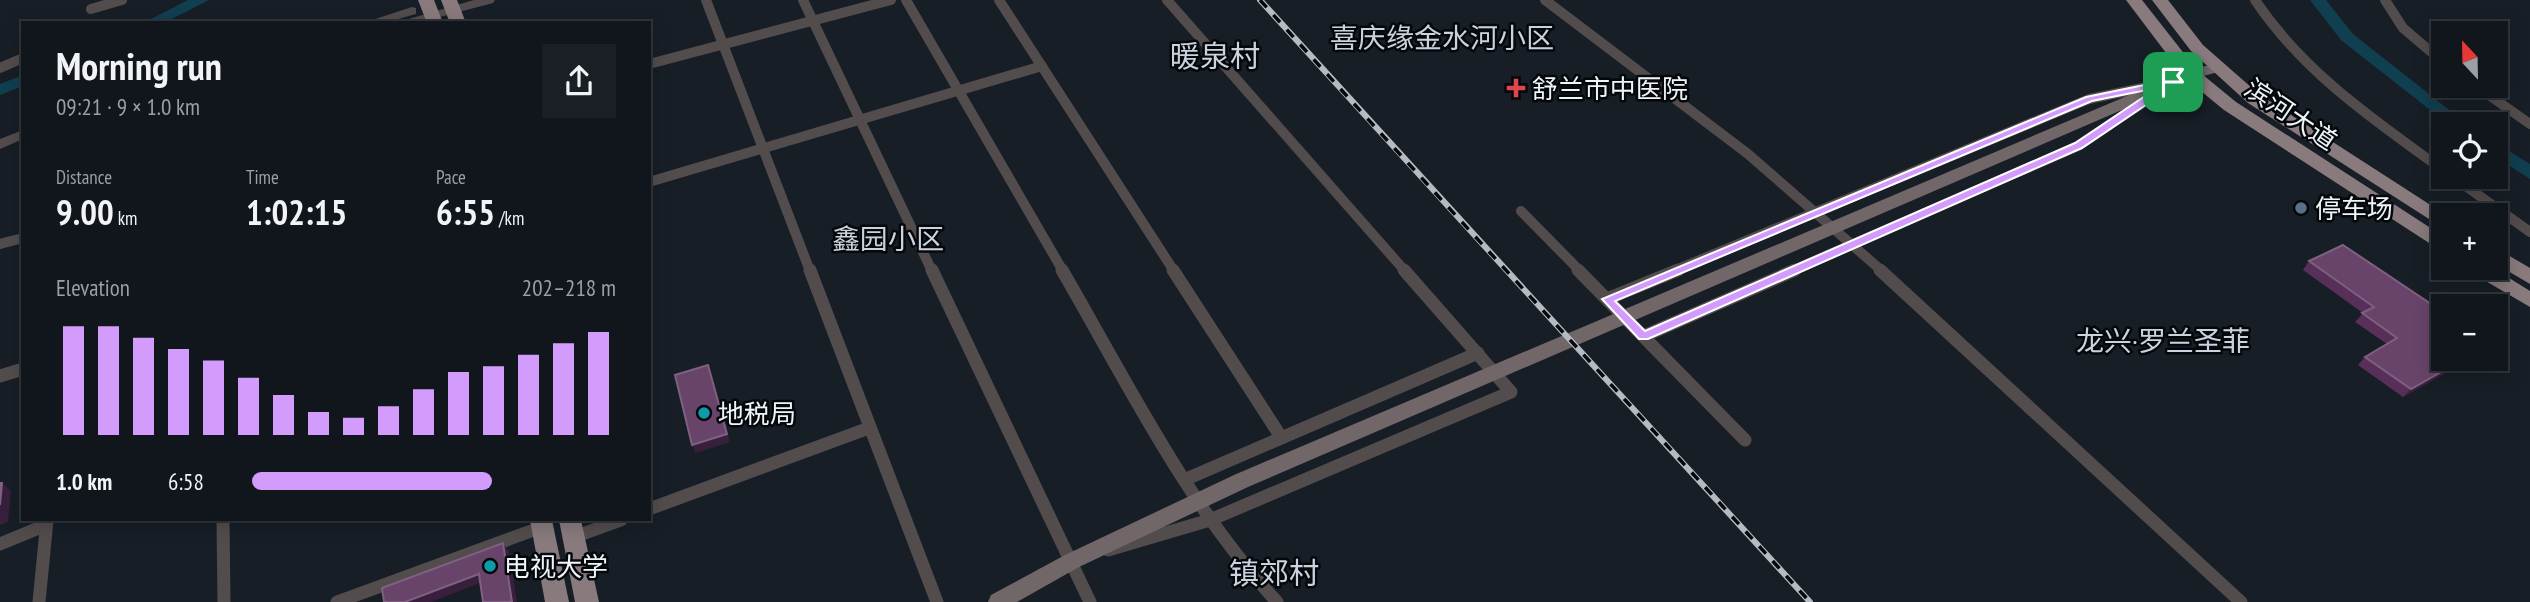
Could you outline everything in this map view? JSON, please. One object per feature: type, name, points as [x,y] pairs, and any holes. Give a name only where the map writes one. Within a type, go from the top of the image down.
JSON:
[{"type":"main road","name":"滨河大道","points":[[2134,0],[2191,74],[2230,106],[2431,236]]},
{"type":"main road","name":"滨河大道","points":[[2160,0],[2197,48],[2254,99],[2431,214]]},
{"type":"main road","points":[[998,602],[1072,561],[1196,502],[2191,74],[2217,68]]},
{"type":"main road","points":[[2508,263],[2530,277]]},
{"type":"main road","points":[[2498,280],[2530,300]]},
{"type":"main road","points":[[541,524],[557,602]]},
{"type":"main road","points":[[572,528],[587,602]]},
{"type":"street","points":[[92,4],[122,0]]},
{"type":"street","points":[[379,21],[489,0]]},
{"type":"street","points":[[706,0],[937,602]]},
{"type":"street","points":[[803,0],[1090,602]]},
{"type":"street","points":[[651,63],[891,0]]},
{"type":"street","points":[[906,0],[956,91],[1196,502],[1251,574],[1277,602]]},
{"type":"street","points":[[999,0],[1281,437]]},
{"type":"street","points":[[1072,561],[1210,520],[1511,392],[1167,0]]},
{"type":"street","points":[[1545,0],[1748,154],[1852,244],[2241,602]]},
{"type":"street","points":[[2255,0],[2276,32],[2315,71],[2431,161]]},
{"type":"street","points":[[2385,0],[2403,28],[2431,52]]},
{"type":"street","points":[[406,21],[431,11]]},
{"type":"street","points":[[0,68],[21,59]]},
{"type":"street","points":[[651,181],[1042,66]]},
{"type":"street","points":[[1607,299],[2089,99],[2173,82]]},
{"type":"street","points":[[1644,336],[2078,146],[2173,82]]},
{"type":"street","points":[[2493,98],[2530,124]]},
{"type":"street","points":[[0,133],[21,125]]},
{"type":"street","points":[[0,144],[21,135]]},
{"type":"street","points":[[2470,189],[2530,232]]},
{"type":"street","points":[[1521,211],[1745,440]]},
{"type":"street","points":[[0,244],[21,239]]},
{"type":"street","points":[[1184,480],[1478,353]]},
{"type":"street","points":[[0,376],[21,370]]},
{"type":"street","points":[[651,508],[869,428]]},
{"type":"street","points":[[223,521],[224,602]]},
{"type":"street","points":[[572,528],[615,521]]},
{"type":"street","points":[[0,544],[47,523],[39,602]]},
{"type":"street","points":[[337,602],[541,524]]},
{"type":"building","points":[[2343,245],[2431,304],[2431,371],[2443,371],[2411,389],[2365,357],[2397,338],[2362,313],[2374,307],[2309,261]]},
{"type":"building","name":"地税局","points":[[708,365],[727,434],[692,445],[675,375]]},
{"type":"building","points":[[503,543],[512,602],[483,602],[479,574],[405,602],[384,602],[382,588]]},
{"type":"waterway","points":[[155,21],[201,0]]},
{"type":"waterway","points":[[2318,0],[2347,37],[2444,112]]},
{"type":"waterway","points":[[0,90],[21,81]]},
{"type":"waterway","points":[[2508,157],[2530,173]]},
{"type":"railway","points":[[1260,0],[1810,602]]},
{"type":"place","name":"舒兰市中医院","points":[[1516,88]]},
{"type":"place","name":"停车场","points":[[2301,208]]},
{"type":"place","name":"地税局","points":[[704,413]]},
{"type":"place","name":"电视大学","points":[[490,566]]},
{"type":"district","name":"喜庆缘金水河小区","points":[[1442,37]]},
{"type":"district","name":"暖泉村","points":[[1215,55]]},
{"type":"district","name":"鑫园小区","points":[[888,238]]},
{"type":"district","name":"龙兴·罗兰圣菲","points":[[2163,340]]},
{"type":"district","name":"镇郊村","points":[[1274,572]]},
{"type":"route","points":[[2173,82],[2078,146],[1644,336],[1607,299],[2089,99],[2173,82]]}]
